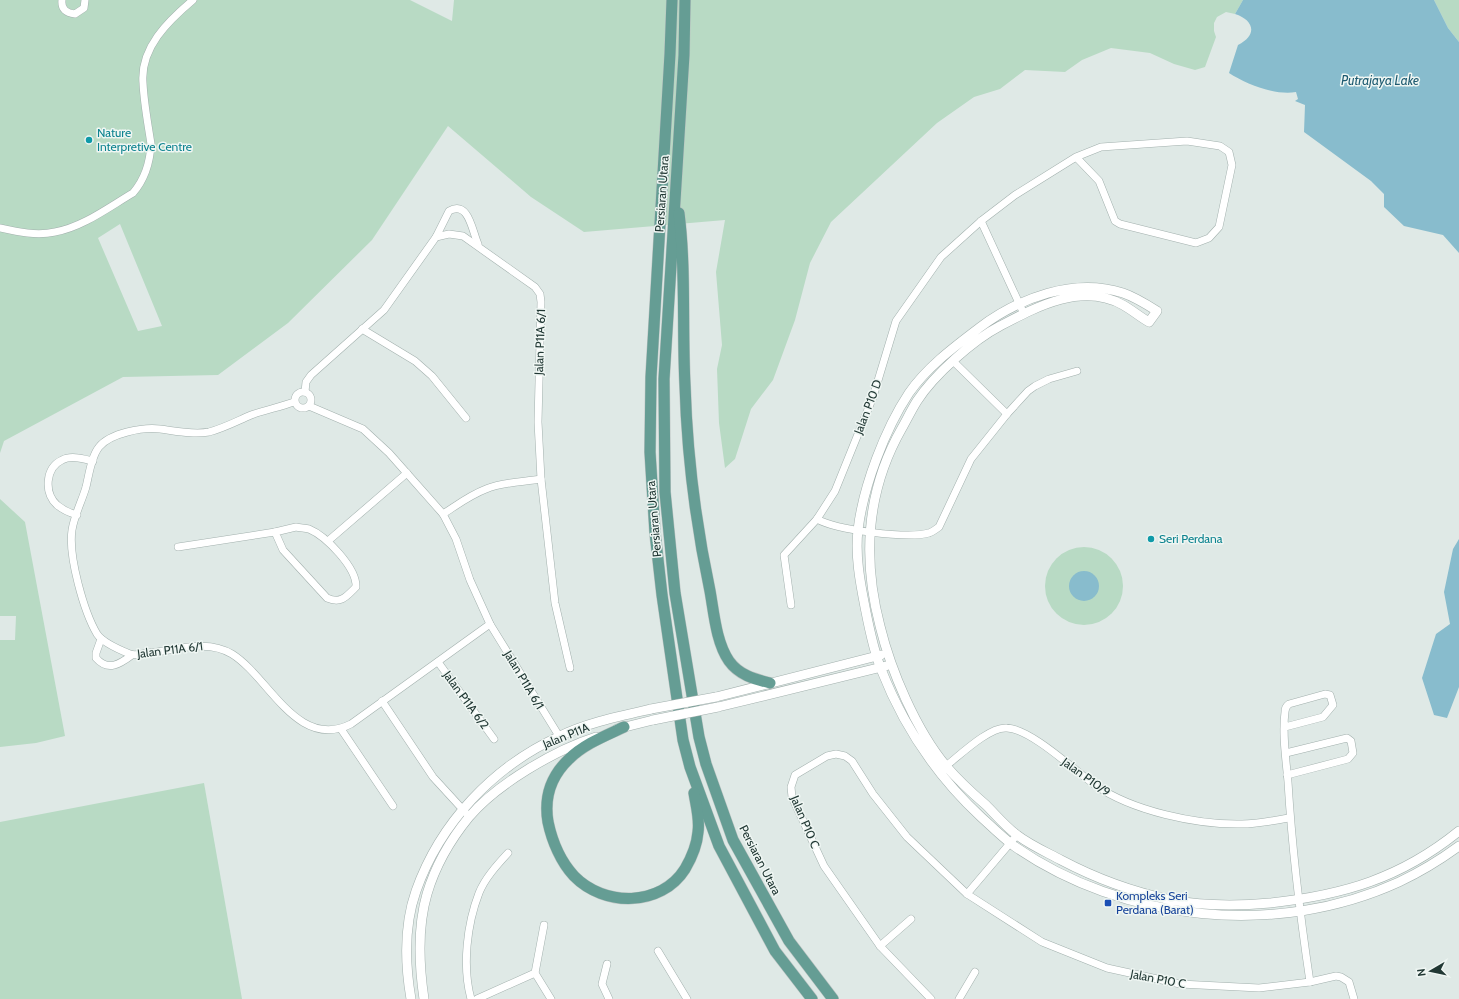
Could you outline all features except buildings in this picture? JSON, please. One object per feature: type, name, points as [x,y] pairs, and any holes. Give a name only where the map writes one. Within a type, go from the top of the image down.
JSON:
[{"type":"main road","name":"Persiaran Utara","points":[[672,0],[670,62],[651,377],[650,452],[655,533],[662,595],[683,740],[690,767],[719,846],[775,951],[812,999]]},
{"type":"main road","name":"Persiaran Utara","points":[[685,0],[676,185],[664,379],[664,469],[667,532],[675,593],[699,737],[706,764],[733,840],[789,941],[833,999]]},
{"type":"main road","points":[[676,185],[684,254],[683,317],[688,444],[705,566],[720,642],[729,661],[741,673],[753,679],[770,683]]},
{"type":"main road","points":[[624,727],[583,747],[569,758],[557,772],[551,785],[547,800],[549,828],[560,856],[575,877],[595,891],[618,898],[641,898],[662,890],[674,882],[682,873],[695,848],[698,831],[690,767]]},
{"type":"street","points":[[59,0],[65,11],[75,14],[84,8],[85,0]]},
{"type":"street","points":[[0,228],[37,234],[56,232],[80,224],[135,190],[146,172],[151,144],[142,83],[146,57],[157,36],[193,0]]},
{"type":"street","name":"Jalan P10 D","points":[[791,605],[784,556],[817,519],[834,491],[873,397],[896,321],[942,257],[981,221],[1014,195],[1076,157],[1101,147],[1187,141],[1220,146],[1229,152],[1232,165],[1219,227],[1209,238],[1196,243],[1120,224],[1114,221],[1099,181],[1076,157]]},
{"type":"street","points":[[305,392],[306,382],[311,376],[384,310],[436,237],[449,211],[458,208],[468,215],[478,245]]},
{"type":"street","points":[[981,221],[1024,314]]},
{"type":"street","name":"Jalan P11A 6/1","points":[[436,237],[457,234],[478,245],[535,286],[540,294],[538,422],[541,479],[555,603],[570,668]]},
{"type":"street","points":[[1459,831],[1436,850],[1411,864],[1351,889],[1298,900],[1243,905],[1174,900],[1138,892],[1079,869],[1016,835],[946,766],[918,721],[891,664],[877,616],[870,574],[869,531],[877,488],[890,448],[919,398],[953,361],[991,331],[1024,314],[1057,300],[1079,296],[1109,299],[1122,304],[1149,322],[1157,310],[1127,294],[1094,287],[1053,291],[1020,304],[987,322],[946,353],[910,392],[882,445],[868,484],[858,530],[858,552],[862,595],[880,667],[908,726],[922,750],[965,802],[1010,843],[1041,863],[1075,880],[1137,903],[1174,910],[1244,916],[1299,910],[1354,899],[1398,883],[1433,864],[1459,846]]},
{"type":"street","points":[[362,329],[415,362],[432,376],[466,418]]},
{"type":"street","points":[[953,361],[1007,414]]},
{"type":"street","points":[[817,519],[826,524],[858,530],[914,535],[930,533],[939,527],[971,459],[1007,414],[1028,391],[1035,386],[1049,379],[1077,372]]},
{"type":"street","points":[[299,392],[305,392],[310,395],[311,401],[309,406],[303,409],[298,407],[294,402],[295,396],[299,392]]},
{"type":"street","points":[[132,655],[122,663],[112,666],[105,665],[96,658],[96,653],[101,639],[97,634],[87,610],[72,557],[72,530],[98,448],[115,435],[158,429],[185,433],[208,432],[252,415],[294,402]]},
{"type":"street","name":"Jalan P11A 6/1","points":[[309,406],[363,429],[443,514],[456,539],[470,580],[490,624],[559,736]]},
{"type":"street","points":[[77,515],[67,512],[57,505],[48,487],[48,477],[53,468],[63,459],[71,458],[93,461]]},
{"type":"street","points":[[328,541],[407,474]]},
{"type":"street","points":[[443,514],[471,496],[487,488],[541,479]]},
{"type":"street","points":[[178,547],[275,532],[296,527],[308,529],[328,541],[354,573],[356,588],[344,599],[335,602],[327,598],[283,550],[275,532]]},
{"type":"street","points":[[393,806],[341,729],[351,724],[490,624]]},
{"type":"street","name":"Jalan P11A 6/1","points":[[101,639],[132,655],[195,646],[210,646],[223,649],[244,664],[286,709],[308,726],[323,729],[341,729]]},
{"type":"street","name":"Jalan P11A","points":[[411,999],[407,977],[406,944],[409,920],[416,891],[437,845],[462,809],[487,784],[515,763],[559,736],[622,716],[716,697],[887,653]]},
{"type":"street","name":"Jalan P11A 6/2","points":[[438,662],[494,739]]},
{"type":"street","name":"Jalan P11A","points":[[424,999],[419,944],[427,894],[446,850],[469,817],[495,794],[543,760],[587,739],[624,727],[718,707],[891,664]]},
{"type":"street","points":[[1284,727],[1324,717],[1333,705],[1330,695],[1325,694],[1289,704],[1284,711],[1284,727],[1290,818],[1299,910],[1310,982]]},
{"type":"street","points":[[382,701],[433,777],[469,817]]},
{"type":"street","name":"Jalan P10/9","points":[[946,766],[992,731],[1008,728],[1033,739],[1115,798],[1135,805],[1192,821],[1243,824],[1290,818]]},
{"type":"street","points":[[1286,753],[1347,738],[1350,741],[1353,753],[1352,757],[1348,759],[1288,775]]},
{"type":"street","name":"Jalan P10 C","points":[[931,999],[880,946],[824,866],[792,797],[791,787],[795,776],[827,756],[836,754],[845,756],[852,760],[873,794],[907,837],[967,894],[1042,942],[1108,968],[1180,984],[1211,987],[1259,988],[1310,982],[1336,976],[1342,977],[1349,982],[1354,999]]},
{"type":"street","points":[[967,894],[1016,835]]},
{"type":"street","points":[[471,999],[467,959],[470,925],[479,892],[489,875],[508,853]]},
{"type":"street","points":[[880,946],[911,919]]},
{"type":"street","points":[[544,925],[535,973],[551,999]]},
{"type":"street","points":[[658,951],[687,999]]},
{"type":"street","points":[[607,964],[602,984],[609,999]]},
{"type":"street","points":[[959,999],[975,972]]},
{"type":"street","points":[[477,999],[535,973]]},
{"type":"green space","points":[[0,0],[410,0],[452,21],[454,0],[1243,0],[1235,14],[1226,12],[1217,17],[1214,23],[1216,37],[1205,67],[1195,70],[1174,64],[1150,53],[1111,48],[1082,60],[1065,72],[1025,70],[1000,89],[974,97],[937,123],[831,222],[810,263],[795,320],[773,380],[751,409],[735,459],[725,468],[719,423],[717,369],[722,345],[716,272],[725,220],[584,232],[531,197],[448,126],[372,240],[288,323],[218,375],[123,377],[4,441],[0,453]],"holes":[[[120,224],[162,326],[138,331],[98,238]]]},
{"type":"green space","points":[[1434,0],[1459,0],[1459,42],[1448,28]]},
{"type":"green space","points":[[0,499],[25,522],[65,736],[36,743],[0,747],[0,640],[15,640],[16,616],[0,616]]},
{"type":"green space","points":[[1076,547],[1092,547],[1106,553],[1117,564],[1123,578],[1123,594],[1117,608],[1106,619],[1092,625],[1076,625],[1062,619],[1051,608],[1045,594],[1045,578],[1051,564],[1062,553]]},
{"type":"green space","points":[[204,783],[242,999],[0,999],[0,822]]},
{"type":"water","name":"Putrajaya Lake","points":[[1243,0],[1434,0],[1448,28],[1459,42],[1459,253],[1443,235],[1404,226],[1384,207],[1384,194],[1371,181],[1304,132],[1305,105],[1295,101],[1298,99],[1296,92],[1288,93],[1270,91],[1252,85],[1229,73],[1238,45],[1249,37],[1251,32],[1250,24],[1235,14]]},
{"type":"water","points":[[1459,539],[1459,687],[1447,718],[1434,715],[1422,678],[1436,634],[1450,624],[1444,592],[1453,549]]},
{"type":"water","points":[[1084,571],[1095,575],[1099,586],[1095,597],[1084,601],[1073,597],[1069,586],[1073,575]]},
{"type":"place","name":"Nature Interpretive Centre","points":[[89,140]]},
{"type":"place","name":"Seri Perdana","points":[[1151,539]]},
{"type":"place","name":"Kompleks Seri Perdana (Barat)","points":[[1108,903]]}]
